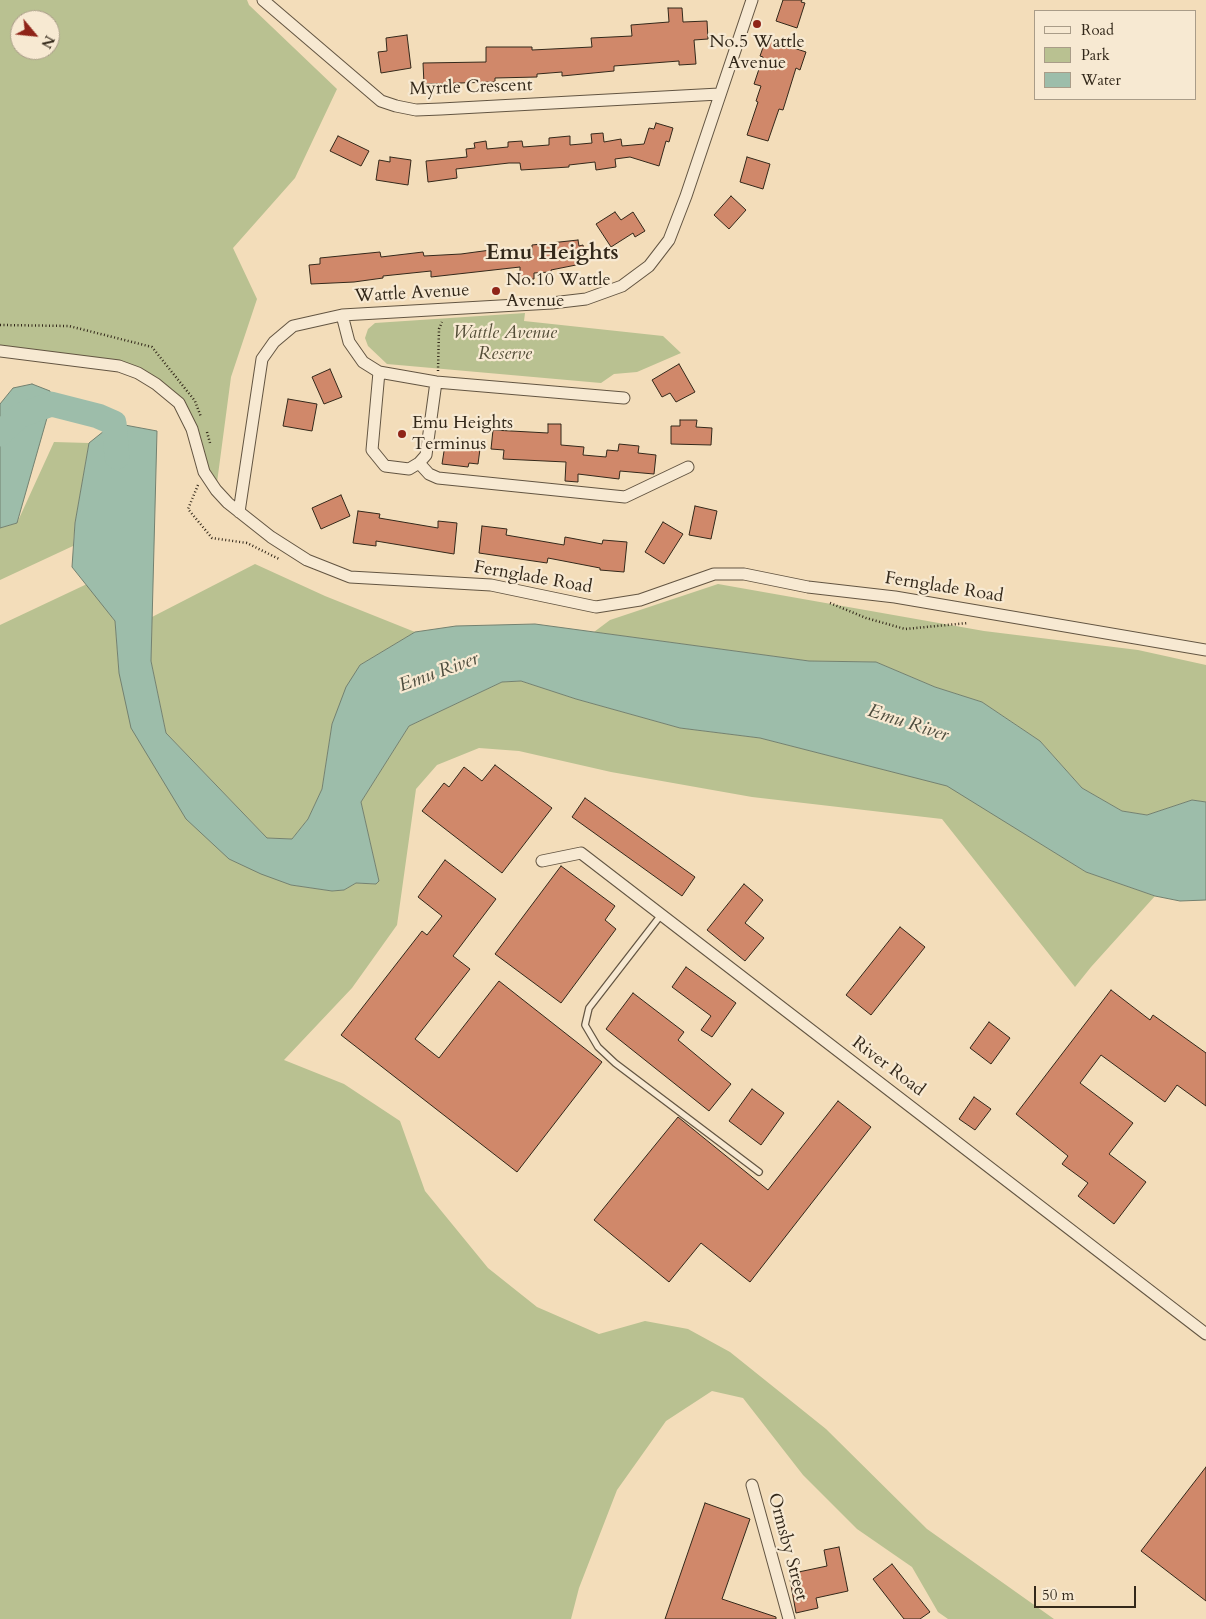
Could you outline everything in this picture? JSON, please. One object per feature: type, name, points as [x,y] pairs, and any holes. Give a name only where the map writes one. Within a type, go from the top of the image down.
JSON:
[{"type":"street","name":"Myrtle Crescent","points":[[263,0],[381,101],[396,106],[416,110],[719,94]]},
{"type":"street","name":"Wattle Avenue","points":[[239,512],[262,359],[274,342],[293,326],[342,315],[552,304],[586,299],[622,286],[649,266],[669,240],[686,196],[752,0]]},
{"type":"street","points":[[342,315],[350,342],[363,362],[379,372],[436,382],[624,398]]},
{"type":"street","name":"Fernglade Road","points":[[0,351],[119,366],[138,373],[179,403],[192,428],[204,472],[216,490],[239,512],[271,537],[307,560],[350,577],[492,585],[596,607],[640,600],[714,574],[744,574],[808,587],[895,597],[1206,650]]},
{"type":"street","points":[[379,372],[372,450],[385,466],[409,469],[419,463],[426,455],[436,382]]},
{"type":"street","points":[[419,463],[429,474],[438,478],[625,497],[688,467]]},
{"type":"street","name":"River Road","points":[[542,861],[581,852],[1206,1334]]},
{"type":"street","name":"Ormsby Street","points":[[752,1485],[789,1619]]},
{"type":"lane","points":[[661,915],[589,1008],[584,1025],[598,1047],[614,1063],[759,1172]]},
{"type":"path","points":[[439,362],[439,330],[448,309]]},
{"type":"path","points":[[0,325],[69,326],[152,347],[195,401],[202,420]]},
{"type":"path","points":[[206,429],[210,445]]},
{"type":"path","points":[[204,472],[188,509],[212,538],[247,543],[286,562]]},
{"type":"path","points":[[821,599],[866,618],[905,629],[969,623]]},
{"type":"green space","points":[[0,0],[247,0],[249,5],[337,89],[295,178],[233,248],[257,299],[231,377],[216,490],[179,403],[138,373],[0,351]]},
{"type":"green space","name":"Wattle Avenue Reserve","points":[[525,313],[524,321],[663,336],[681,353],[637,372],[614,374],[601,383],[387,364],[368,346],[365,338],[368,329],[375,323]]},
{"type":"green space","points":[[54,442],[89,443],[75,523],[73,546],[0,580],[0,528],[17,523]]},
{"type":"green space","points":[[255,564],[325,596],[415,632],[360,665],[332,724],[322,789],[308,819],[292,839],[267,838],[166,733],[151,661],[152,617]]},
{"type":"green space","points":[[87,584],[115,621],[119,673],[229,859],[291,885],[332,891],[344,890],[356,883],[375,884],[379,881],[361,802],[409,726],[502,682],[521,681],[576,699],[680,728],[760,738],[948,786],[1086,872],[1155,896],[1075,987],[942,819],[752,797],[611,772],[519,751],[479,748],[437,765],[416,789],[397,925],[352,988],[284,1060],[344,1084],[400,1121],[425,1191],[488,1268],[537,1307],[599,1334],[645,1321],[688,1329],[730,1352],[826,1429],[927,1529],[1054,1619],[948,1619],[938,1612],[912,1567],[857,1529],[803,1475],[743,1398],[712,1391],[666,1421],[617,1490],[579,1588],[571,1619],[0,1619],[0,625]]},
{"type":"green space","points":[[718,584],[984,631],[1138,650],[1206,665],[1206,802],[1192,800],[1147,815],[1122,811],[1082,788],[1040,741],[982,702],[935,687],[876,662],[809,661],[594,632],[610,620]]},
{"type":"water","points":[[32,384],[50,391],[51,404],[17,523],[0,528],[0,404],[13,388]]},
{"type":"water","points":[[114,423],[157,431],[151,661],[166,733],[267,838],[292,839],[308,819],[322,789],[332,724],[346,687],[360,665],[415,632],[456,626],[535,624],[809,661],[876,662],[935,687],[982,702],[1040,741],[1082,788],[1122,811],[1147,815],[1192,800],[1206,802],[1206,900],[1180,901],[1155,896],[1086,872],[947,786],[760,738],[680,728],[576,699],[521,681],[502,682],[409,726],[361,802],[379,881],[376,884],[356,883],[344,890],[332,891],[291,885],[261,874],[229,859],[186,819],[131,728],[119,673],[115,621],[72,567],[75,523],[89,443]]},
{"type":"building","points":[[783,0],[802,0],[801,2],[805,3],[797,28],[776,21]]},
{"type":"building","points":[[668,8],[682,8],[683,22],[707,21],[708,39],[694,40],[696,64],[679,65],[679,61],[614,66],[614,71],[562,76],[562,72],[537,74],[537,77],[495,78],[495,82],[424,84],[423,63],[486,62],[486,47],[532,47],[532,50],[592,47],[591,38],[632,36],[631,25],[669,22]]},
{"type":"building","points":[[407,35],[411,68],[381,73],[378,52],[387,51],[386,38]]},
{"type":"building","points":[[766,39],[806,52],[800,70],[796,68],[783,110],[779,109],[768,141],[747,135],[758,102],[756,101],[761,86],[754,84],[763,57],[760,56]]},
{"type":"building","points":[[656,123],[673,128],[669,142],[666,141],[659,166],[630,157],[615,159],[616,167],[596,170],[595,162],[569,165],[569,167],[521,170],[520,163],[509,163],[456,169],[457,178],[428,182],[426,161],[467,157],[466,149],[475,148],[474,143],[486,141],[487,149],[508,147],[508,142],[522,141],[523,147],[549,145],[549,138],[570,136],[570,145],[592,143],[591,134],[603,133],[604,142],[621,139],[622,146],[644,144],[649,128],[654,129]]},
{"type":"building","points":[[338,136],[369,151],[361,166],[330,151]]},
{"type":"building","points":[[390,157],[411,160],[408,185],[376,180],[379,160],[390,162]]},
{"type":"building","points":[[747,157],[770,164],[763,189],[740,182]]},
{"type":"building","points":[[731,196],[746,210],[729,229],[714,215]]},
{"type":"building","points":[[615,212],[621,220],[633,212],[645,231],[635,237],[633,233],[611,247],[596,224]]},
{"type":"building","points":[[578,240],[579,246],[583,245],[586,263],[551,270],[551,272],[534,273],[534,279],[520,279],[520,267],[431,277],[431,271],[383,276],[383,278],[354,282],[311,284],[309,265],[320,264],[320,258],[380,252],[381,257],[423,252],[424,256],[498,249],[499,257],[532,255],[532,245]]},
{"type":"building","points":[[679,364],[695,392],[676,402],[670,393],[662,397],[652,380]]},
{"type":"building","points":[[330,369],[342,397],[324,404],[312,377]]},
{"type":"building","points":[[288,399],[317,404],[312,431],[283,426]]},
{"type":"building","points":[[680,420],[697,420],[696,427],[712,428],[711,445],[671,444],[671,426],[680,426]]},
{"type":"building","points":[[548,424],[561,424],[561,445],[584,447],[583,455],[606,457],[607,450],[618,451],[619,444],[639,446],[638,453],[656,455],[654,474],[620,471],[619,479],[578,474],[578,482],[565,481],[566,462],[503,459],[504,450],[491,449],[493,430],[548,433]]},
{"type":"building","points":[[445,445],[480,449],[478,464],[469,463],[468,467],[442,464]]},
{"type":"building","points":[[341,495],[350,516],[321,529],[312,508]]},
{"type":"building","points":[[695,506],[717,511],[711,539],[689,535]]},
{"type":"building","points":[[358,511],[380,514],[379,518],[438,528],[438,521],[457,523],[454,554],[376,541],[376,546],[353,543]]},
{"type":"building","points":[[663,522],[683,534],[664,564],[645,552]]},
{"type":"building","points":[[482,526],[507,529],[506,535],[564,545],[565,537],[602,544],[603,540],[627,542],[624,572],[600,570],[600,568],[548,558],[547,563],[479,553]]},
{"type":"building","points":[[495,765],[552,808],[502,873],[422,811],[444,783],[449,787],[464,767],[482,781]]},
{"type":"building","points":[[585,798],[695,877],[682,896],[572,817]]},
{"type":"building","points":[[445,860],[496,899],[453,956],[470,969],[415,1039],[439,1058],[499,981],[602,1062],[517,1172],[341,1035],[422,931],[427,935],[442,916],[418,897]]},
{"type":"building","points":[[561,866],[615,906],[605,920],[616,929],[561,1003],[495,954]]},
{"type":"building","points":[[744,884],[763,900],[745,923],[764,938],[745,961],[707,930]]},
{"type":"building","points":[[900,927],[925,947],[871,1015],[846,995]]},
{"type":"building","points":[[686,967],[736,1003],[712,1037],[701,1030],[711,1016],[672,987]]},
{"type":"building","points":[[1111,990],[1150,1020],[1153,1015],[1206,1053],[1206,1106],[1177,1085],[1165,1102],[1101,1055],[1080,1083],[1133,1123],[1109,1154],[1146,1182],[1114,1224],[1078,1196],[1088,1183],[1062,1164],[1068,1156],[1016,1114]]},
{"type":"building","points":[[633,993],[684,1032],[678,1040],[731,1084],[709,1111],[606,1029]]},
{"type":"building","points":[[989,1022],[1010,1038],[991,1064],[970,1048]]},
{"type":"building","points":[[752,1089],[784,1113],[761,1145],[729,1121]]},
{"type":"building","points":[[974,1097],[991,1109],[975,1130],[959,1119]]},
{"type":"building","points":[[838,1101],[871,1127],[750,1282],[701,1243],[669,1282],[594,1220],[678,1117],[768,1190]]},
{"type":"building","points":[[1206,1467],[1206,1601],[1141,1551]]},
{"type":"building","points":[[705,1503],[750,1519],[722,1599],[776,1617],[776,1619],[665,1619]]},
{"type":"building","points":[[839,1547],[848,1591],[816,1598],[818,1608],[796,1613],[789,1574],[827,1566],[824,1550]]},
{"type":"building","points":[[892,1564],[930,1612],[920,1619],[904,1619],[873,1579]]},
{"type":"waterway","name":"Emu River","points":[[0,434],[19,416],[51,404],[98,416],[114,423],[117,457]]},
{"type":"place","name":"No.5 Wattle Avenue","points":[[757,24]]},
{"type":"place","name":"No.10 Wattle Avenue","points":[[496,291]]},
{"type":"place","name":"Emu Heights Terminus","points":[[402,434]]},
{"type":"district","name":"Emu Heights","points":[[552,254]]}]
